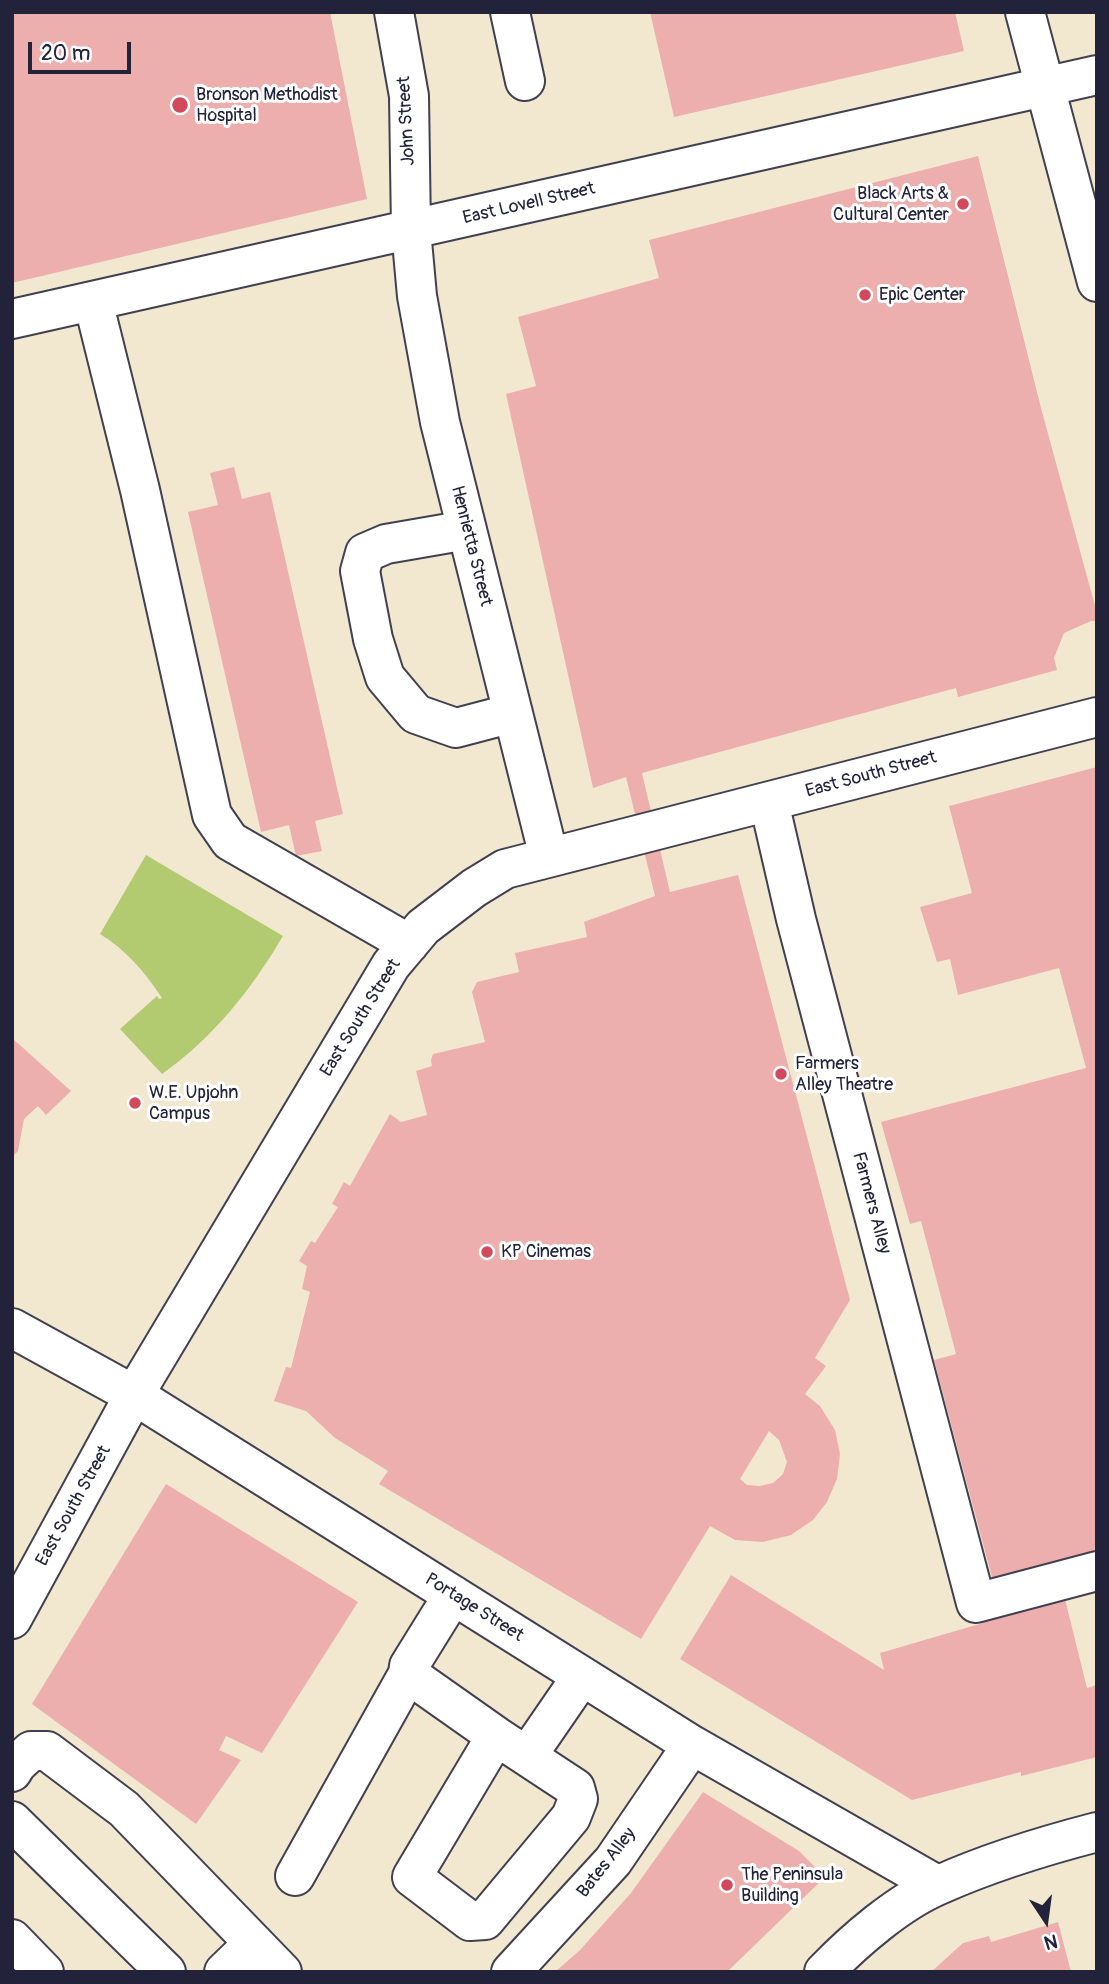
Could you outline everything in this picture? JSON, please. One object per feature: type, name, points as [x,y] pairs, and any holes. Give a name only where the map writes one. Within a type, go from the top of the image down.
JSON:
[{"type":"street","name":"John Street","points":[[394,12],[409,96],[411,230]]},
{"type":"street","points":[[510,12],[525,81]]},
{"type":"street","points":[[1024,12],[1097,282]]},
{"type":"street","name":"East Lovell Street","points":[[12,319],[1097,75]]},
{"type":"street","name":"Henrietta Street","points":[[411,230],[417,296],[440,422],[549,858]]},
{"type":"street","points":[[93,302],[140,490],[212,815],[230,841],[409,944]]},
{"type":"street","points":[[467,530],[386,544],[365,553],[360,571],[373,639],[384,677],[416,714],[456,728],[513,713]]},
{"type":"street","name":"East South Street","points":[[12,1619],[134,1395],[391,965],[423,927],[474,888],[505,869],[1097,717]]},
{"type":"street","name":"Farmers Alley","points":[[769,802],[796,919],[976,1603],[1097,1572]]},
{"type":"street","name":"Portage Street","points":[[12,1328],[134,1395],[692,1745],[937,1885]]},
{"type":"street","points":[[295,1876],[408,1674],[409,1665],[453,1595]]},
{"type":"street","points":[[408,1674],[575,1788],[578,1799],[572,1817],[485,1920],[470,1921],[412,1877],[496,1736]]},
{"type":"street","points":[[527,1756],[582,1676]]},
{"type":"street","name":"Bates Alley","points":[[510,1972],[613,1861],[692,1745]]},
{"type":"street","points":[[12,1772],[31,1751],[47,1751],[124,1809],[282,1972]]},
{"type":"street","points":[[12,1822],[166,1972]]},
{"type":"street","points":[[824,1972],[884,1918],[937,1885],[1032,1849],[1097,1832]]},
{"type":"street","points":[[12,1939],[44,1972]]},
{"type":"street","points":[[224,1972],[254,1943]]},
{"type":"green space","points":[[146,855],[283,936],[230,1011],[181,1060],[162,1074],[120,1029],[157,996],[162,998],[134,962],[100,934]]},
{"type":"building","name":"Bronson Methodist Hospital","points":[[12,12],[330,12],[367,199],[12,283]]},
{"type":"building","points":[[650,12],[955,12],[964,51],[674,117]]},
{"type":"building","points":[[978,156],[1097,621],[1064,633],[1054,658],[1057,670],[958,697],[956,688],[642,773],[670,892],[738,875],[850,1300],[815,1358],[826,1366],[805,1394],[820,1406],[835,1430],[840,1454],[837,1479],[827,1502],[813,1520],[791,1535],[763,1542],[735,1540],[710,1526],[641,1639],[379,1484],[388,1471],[335,1438],[306,1411],[274,1401],[286,1367],[291,1368],[310,1292],[302,1289],[307,1266],[299,1261],[311,1241],[315,1243],[338,1207],[332,1204],[344,1182],[350,1186],[390,1114],[401,1122],[427,1115],[416,1071],[432,1066],[433,1054],[485,1042],[472,992],[477,982],[519,972],[515,953],[587,937],[584,922],[655,896],[626,777],[593,788],[506,394],[536,386],[518,317],[659,278],[649,240]],"holes":[[[769,1431],[779,1440],[787,1462],[783,1474],[773,1483],[747,1485],[740,1479]]]},
{"type":"building","points":[[234,467],[242,499],[270,492],[343,814],[315,821],[322,851],[296,856],[289,825],[261,832],[188,512],[218,505],[210,473]]},
{"type":"building","points":[[1097,767],[1097,1554],[993,1581],[934,1360],[956,1354],[921,1221],[910,1224],[881,1122],[1086,1068],[1059,968],[958,995],[950,959],[937,962],[920,907],[972,893],[949,806]]},
{"type":"building","points":[[12,1038],[71,1091],[46,1115],[38,1106],[24,1119],[18,1151],[12,1157]]},
{"type":"building","points":[[166,1484],[358,1602],[262,1753],[226,1736],[219,1750],[241,1760],[196,1824],[32,1704]]},
{"type":"building","points":[[731,1575],[884,1670],[880,1653],[983,1623],[979,1608],[1062,1587],[1087,1688],[1097,1685],[1097,1757],[1021,1776],[1021,1772],[912,1800],[680,1659]]},
{"type":"building","name":"The Peninsula Building","points":[[703,1792],[799,1851],[825,1877],[727,1972],[555,1972],[580,1950],[631,1893]]},
{"type":"building","points":[[1058,1922],[1071,1972],[931,1972],[963,1943],[989,1936],[991,1942]]},
{"type":"place","name":"Bronson Methodist Hospital","points":[[180,105]]},
{"type":"place","name":"Black Arts & Cultural Center","points":[[963,204]]},
{"type":"place","name":"Epic Center","points":[[865,295]]},
{"type":"place","name":"Farmers Alley Theatre","points":[[781,1074]]},
{"type":"place","name":"W.E. Upjohn Campus","points":[[135,1103]]},
{"type":"place","name":"KP Cinemas","points":[[487,1252]]},
{"type":"place","name":"The Peninsula Building","points":[[727,1885]]}]
